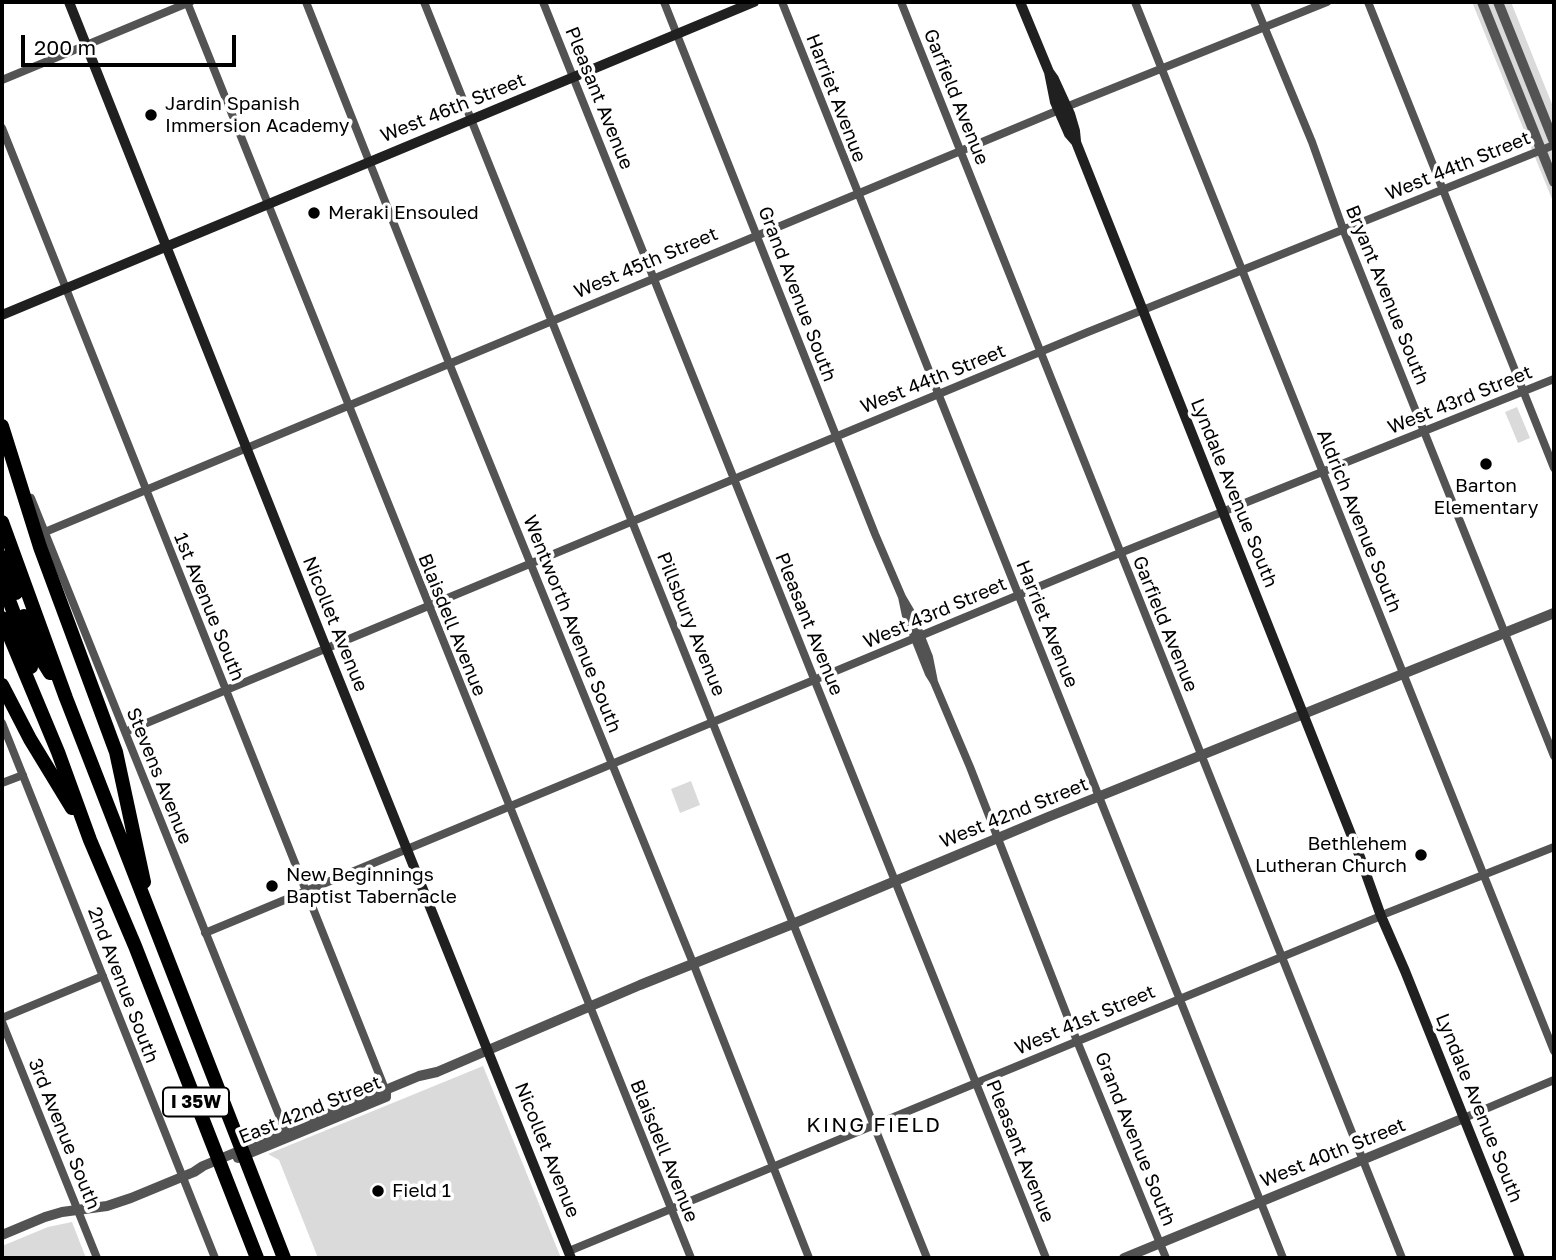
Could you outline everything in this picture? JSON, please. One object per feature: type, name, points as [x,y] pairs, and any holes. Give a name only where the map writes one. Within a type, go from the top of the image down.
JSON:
[{"type":"highway","points":[[2,426],[40,547],[116,752],[155,928]]},
{"type":"highway","name":"I 35W","points":[[2,522],[66,698],[284,1258]]},
{"type":"highway","points":[[2,557],[40,657],[66,698]]},
{"type":"highway","points":[[2,583],[58,752]]},
{"type":"highway","name":"I 35W","points":[[2,618],[58,752],[257,1258]]},
{"type":"highway","points":[[2,685],[30,739],[90,839]]},
{"type":"main road","name":"Nicollet Avenue","points":[[69,2],[570,1255]]},
{"type":"main road","name":"West 46th Street","points":[[2,315],[754,2]]},
{"type":"main road","name":"Lyndale Avenue South","points":[[1020,2],[1049,72],[1049,81],[1075,131],[1076,142],[1520,1258]]},
{"type":"street","points":[[2,80],[189,2]]},
{"type":"street","name":"Blaisdell Avenue","points":[[189,2],[347,405],[691,1258]]},
{"type":"street","name":"Wentworth Avenue South","points":[[306,2],[449,363],[693,963],[808,1258]]},
{"type":"street","name":"Pillsbury Avenue","points":[[424,2],[927,1258]]},
{"type":"street","name":"Pleasant Avenue","points":[[543,2],[1046,1258]]},
{"type":"street","name":"Grand Avenue South","points":[[664,2],[902,597],[906,616],[918,637],[929,674],[1166,1258]]},
{"type":"street","name":"Harriet Avenue","points":[[782,2],[1283,1258]]},
{"type":"street","name":"Garfield Avenue","points":[[901,2],[1402,1258]]},
{"type":"street","name":"Aldrich Avenue South","points":[[1135,2],[1554,1051]]},
{"type":"street","name":"Bryant Avenue South","points":[[1254,2],[1312,142],[1343,229],[1554,756]]},
{"type":"street","name":"West 45th Street","points":[[45,531],[960,150],[1327,2]]},
{"type":"street","points":[[1368,2],[1554,468]]},
{"type":"street","points":[[1482,2],[1554,182]]},
{"type":"street","points":[[1498,2],[1554,143]]},
{"type":"street","name":"1st Avenue South","points":[[2,128],[387,1093]]},
{"type":"street","name":"West 44th Street","points":[[125,732],[836,435],[1554,143]]},
{"type":"street","name":"West 43rd Street","points":[[205,933],[1120,553],[1554,379]]},
{"type":"street","name":"Stevens Avenue","points":[[2,426],[286,1135]]},
{"type":"street","name":"West 42nd Street","points":[[488,1050],[1303,712],[1554,613]]},
{"type":"street","name":"2nd Avenue South","points":[[2,723],[215,1258]]},
{"type":"street","points":[[2,783],[23,775]]},
{"type":"street","name":"West 41st Street","points":[[570,1255],[670,1209],[1384,914],[1554,847]]},
{"type":"street","points":[[2,1020],[103,976]]},
{"type":"street","name":"3rd Avenue South","points":[[2,1020],[97,1258]]},
{"type":"street","name":"East 42nd Street","points":[[2,1235],[45,1217],[107,1206],[286,1135],[387,1093],[419,1076],[437,1072],[488,1050]]},
{"type":"street","name":"West 40th Street","points":[[1125,1258],[1554,1080]]},
{"type":"shaded area","points":[[1472,2],[1511,2],[1554,109],[1554,204]]},
{"type":"shaded area","points":[[1517,407],[1530,438],[1518,443],[1505,412]]},
{"type":"shaded area","points":[[691,781],[700,805],[680,813],[671,789]]},
{"type":"shaded area","points":[[483,1066],[561,1258],[318,1258],[279,1160],[268,1154]]},
{"type":"shaded area","points":[[72,1222],[86,1258],[2,1258],[2,1246],[48,1227]]},
{"type":"place","name":"Jardin Spanish Immersion Academy","points":[[151,115]]},
{"type":"place","name":"Meraki Ensouled","points":[[314,213]]},
{"type":"place","name":"Barton Elementary","points":[[1486,464]]},
{"type":"place","name":"Bethlehem Lutheran Church","points":[[1421,855]]},
{"type":"place","name":"New Beginnings Baptist Tabernacle","points":[[272,886]]},
{"type":"place","name":"Field 1","points":[[378,1191]]},
{"type":"district","name":"KING FIELD","points":[[874,1125]]}]
